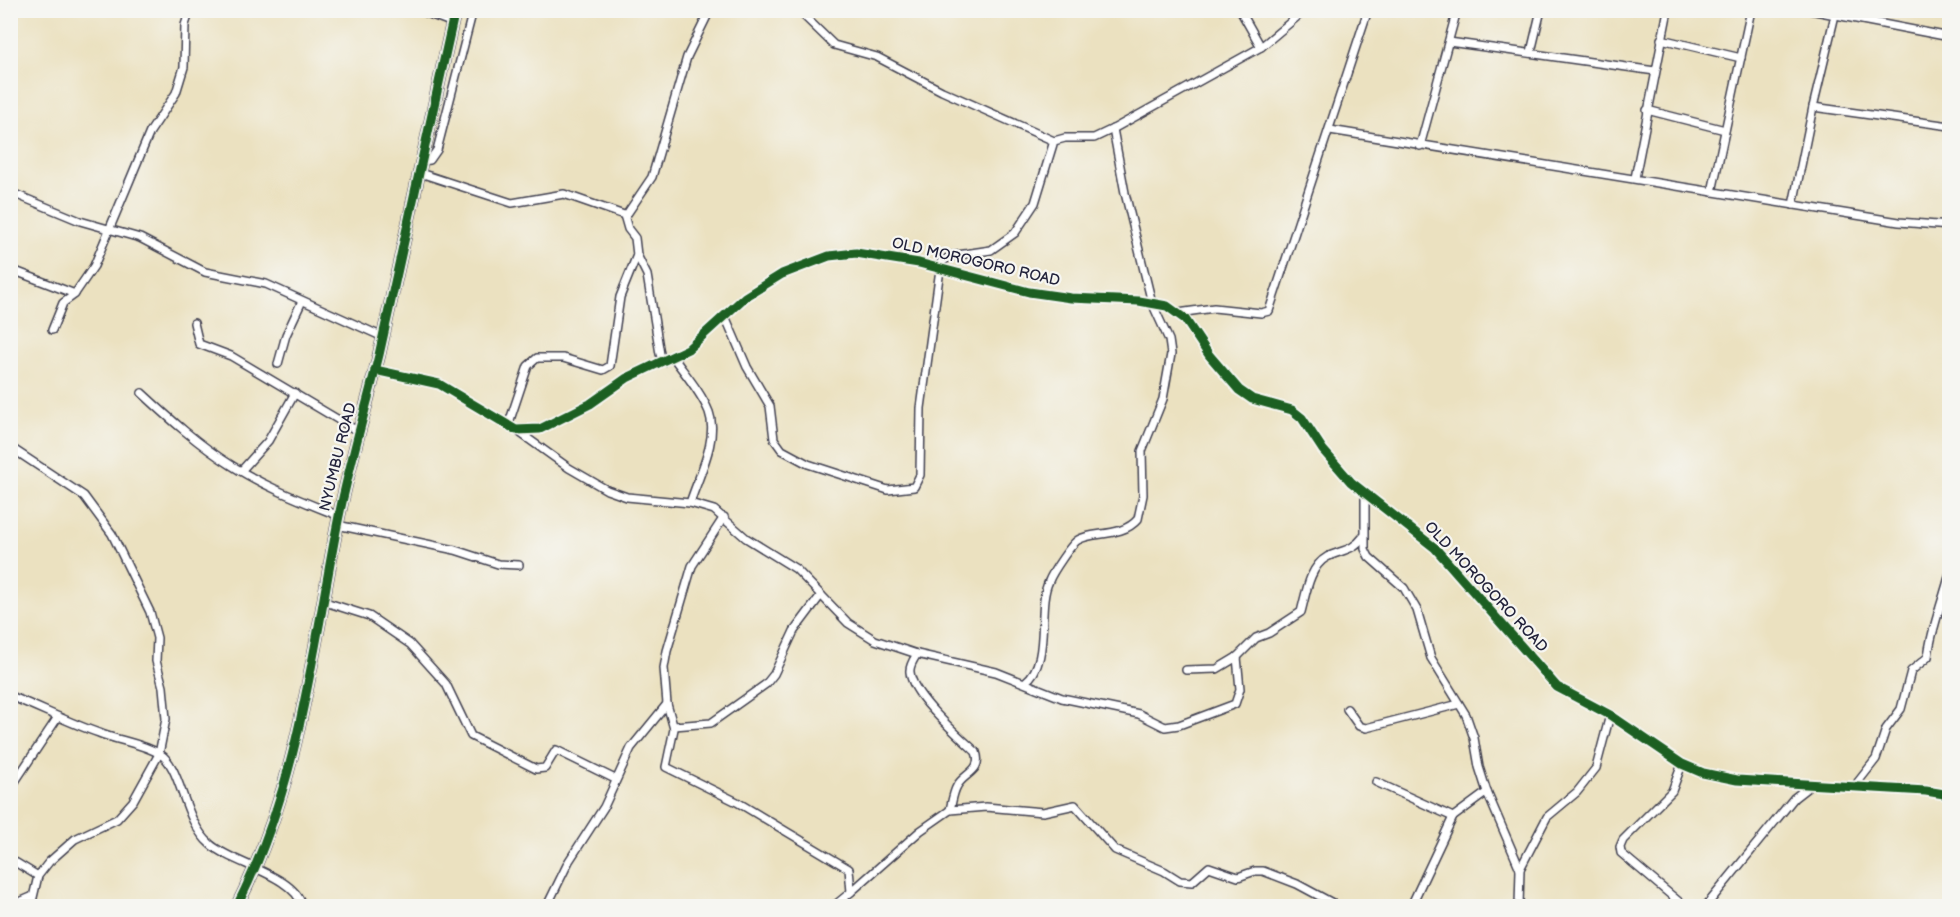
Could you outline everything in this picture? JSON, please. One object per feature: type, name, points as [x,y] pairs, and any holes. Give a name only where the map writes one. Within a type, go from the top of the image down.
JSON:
[{"type":"street","points":[[52,330],[63,303],[75,294],[94,266],[150,132],[181,82],[184,67],[185,25],[190,10]]},
{"type":"street","points":[[419,10],[453,23]]},
{"type":"street","name":"NYUMBU ROAD","points":[[237,906],[257,868],[282,797],[325,602],[338,520],[383,337],[455,10]]},
{"type":"street","points":[[473,10],[437,150],[421,167],[500,201],[526,202],[564,194],[626,217]]},
{"type":"street","points":[[664,362],[660,354],[646,275],[637,255],[635,238],[628,229],[626,217],[652,177],[687,57],[710,10]]},
{"type":"street","points":[[798,10],[834,45],[877,57],[942,91],[1054,141],[1094,138],[1113,129],[1260,47],[1305,10]]},
{"type":"street","points":[[1240,10],[1260,47]]},
{"type":"street","points":[[1178,313],[1214,308],[1261,313],[1269,310],[1368,10]]},
{"type":"street","points":[[1420,146],[1457,10]]},
{"type":"street","points":[[1531,52],[1541,10]]},
{"type":"street","points":[[1635,178],[1668,10]]},
{"type":"street","points":[[1712,192],[1751,10]]},
{"type":"street","points":[[1810,10],[1950,37]]},
{"type":"street","points":[[1793,206],[1835,15]]},
{"type":"street","points":[[1661,39],[1741,58]]},
{"type":"street","points":[[1449,42],[1655,71]]},
{"type":"street","points":[[1813,107],[1950,126]]},
{"type":"street","points":[[1647,110],[1725,130]]},
{"type":"street","points":[[1025,682],[1032,678],[1038,658],[1047,586],[1070,548],[1079,539],[1125,528],[1138,519],[1143,495],[1142,451],[1163,399],[1171,354],[1169,340],[1152,303],[1113,129]]},
{"type":"street","points":[[1330,130],[1420,146],[1635,178],[1793,206],[1899,222],[1950,226]]},
{"type":"street","points":[[725,316],[747,367],[770,406],[774,439],[782,450],[808,464],[888,490],[906,490],[914,487],[920,474],[921,408],[939,267],[946,258],[991,250],[1015,233],[1035,203],[1054,141]]},
{"type":"street","points":[[10,192],[80,221],[140,238],[205,272],[266,284],[383,337]]},
{"type":"street","name":"OLD MOROGORO ROAD","points":[[516,430],[540,429],[590,404],[613,385],[688,349],[745,297],[782,274],[829,256],[877,254],[1040,293],[1071,298],[1167,306],[1178,313],[1239,390],[1252,399],[1292,410],[1302,418],[1323,450],[1365,495],[1415,530],[1435,548],[1557,687],[1610,715],[1682,764],[1715,777],[1926,791],[1950,795]]},
{"type":"street","points":[[508,426],[528,366],[537,358],[563,358],[603,370],[610,366],[620,297],[637,255]]},
{"type":"street","points":[[10,269],[75,294]]},
{"type":"street","points":[[278,364],[286,335],[302,301]]},
{"type":"street","points":[[194,323],[199,344],[231,356],[359,432]]},
{"type":"street","points":[[673,357],[709,412],[711,424],[710,439],[690,503]]},
{"type":"street","points":[[375,370],[439,384],[516,430],[568,468],[608,490],[627,497],[690,503],[714,510],[724,516],[746,538],[796,569],[848,623],[875,640],[917,654],[980,668],[1025,682],[1062,698],[1133,712],[1159,725],[1170,727],[1235,704],[1240,689],[1237,657]]},
{"type":"street","points":[[142,393],[178,426],[241,471],[338,520],[455,550],[498,564],[519,565]]},
{"type":"street","points":[[241,471],[268,441],[295,393]]},
{"type":"street","points":[[10,447],[84,496],[112,534],[150,612],[157,638],[156,661],[163,687],[166,720],[159,754],[125,812],[69,844],[38,876],[31,897],[31,906]]},
{"type":"street","points":[[1365,495],[1363,537],[1369,557],[1404,588],[1417,610],[1431,658],[1459,704],[1474,738],[1486,792],[1520,869],[1519,906]]},
{"type":"street","points":[[724,516],[696,557],[680,600],[664,668],[667,704],[674,726],[673,742],[666,764],[669,769],[737,802],[866,879]]},
{"type":"street","points":[[1186,670],[1217,669],[1237,657],[1256,638],[1269,633],[1301,612],[1310,577],[1320,563],[1349,550],[1363,537]]},
{"type":"street","points":[[1854,787],[1876,759],[1886,729],[1901,709],[1911,671],[1928,657],[1930,641],[1942,607],[1950,573]]},
{"type":"street","points":[[674,726],[711,723],[766,684],[774,675],[794,631],[821,595]]},
{"type":"street","points":[[325,602],[369,616],[410,644],[446,684],[471,736],[536,768],[545,768],[556,750],[615,779]]},
{"type":"street","points":[[917,654],[910,672],[916,686],[930,706],[976,752],[979,759],[976,767],[956,787],[950,810]]},
{"type":"street","points":[[10,696],[58,717],[159,754],[173,768],[187,813],[200,836],[217,850],[257,868],[294,891],[302,906]]},
{"type":"street","points":[[547,906],[569,861],[604,807],[615,779],[642,731],[667,704]]},
{"type":"street","points":[[1347,709],[1359,726],[1366,728],[1459,704]]},
{"type":"street","points":[[1520,869],[1547,817],[1577,792],[1596,768],[1610,715]]},
{"type":"street","points":[[10,789],[58,717]]},
{"type":"street","points":[[1682,764],[1672,790],[1623,840],[1620,847],[1621,853],[1684,906]]},
{"type":"street","points":[[1376,782],[1453,817]]},
{"type":"street","points":[[1706,906],[1799,793],[1812,784]]},
{"type":"street","points":[[1411,906],[1453,817],[1486,792]]},
{"type":"street","points":[[834,906],[920,831],[950,810],[986,807],[1043,812],[1075,806],[1115,850],[1164,871],[1180,882],[1192,882],[1209,867],[1238,877],[1260,870],[1297,884],[1338,906]]},
{"type":"street","points":[[10,859],[38,876]]},
{"type":"street","points":[[849,869],[851,892]]},
{"type":"street","points":[[10,906],[31,897]]},
{"type":"cycle path","points":[[237,906],[258,861],[289,768],[310,672],[341,505],[379,355],[455,10]]},
{"type":"cycle path","points":[[375,370],[439,384],[516,430],[540,429],[590,404],[627,378],[688,349],[745,297],[782,274],[829,256],[856,253],[919,263],[1029,292],[1071,298],[1139,301],[1167,306],[1185,319],[1209,355],[1239,390],[1252,399],[1292,410],[1302,418],[1323,450],[1351,482],[1435,548],[1557,687],[1610,715],[1682,764],[1703,773],[1737,780],[1926,791],[1950,795]]}]
